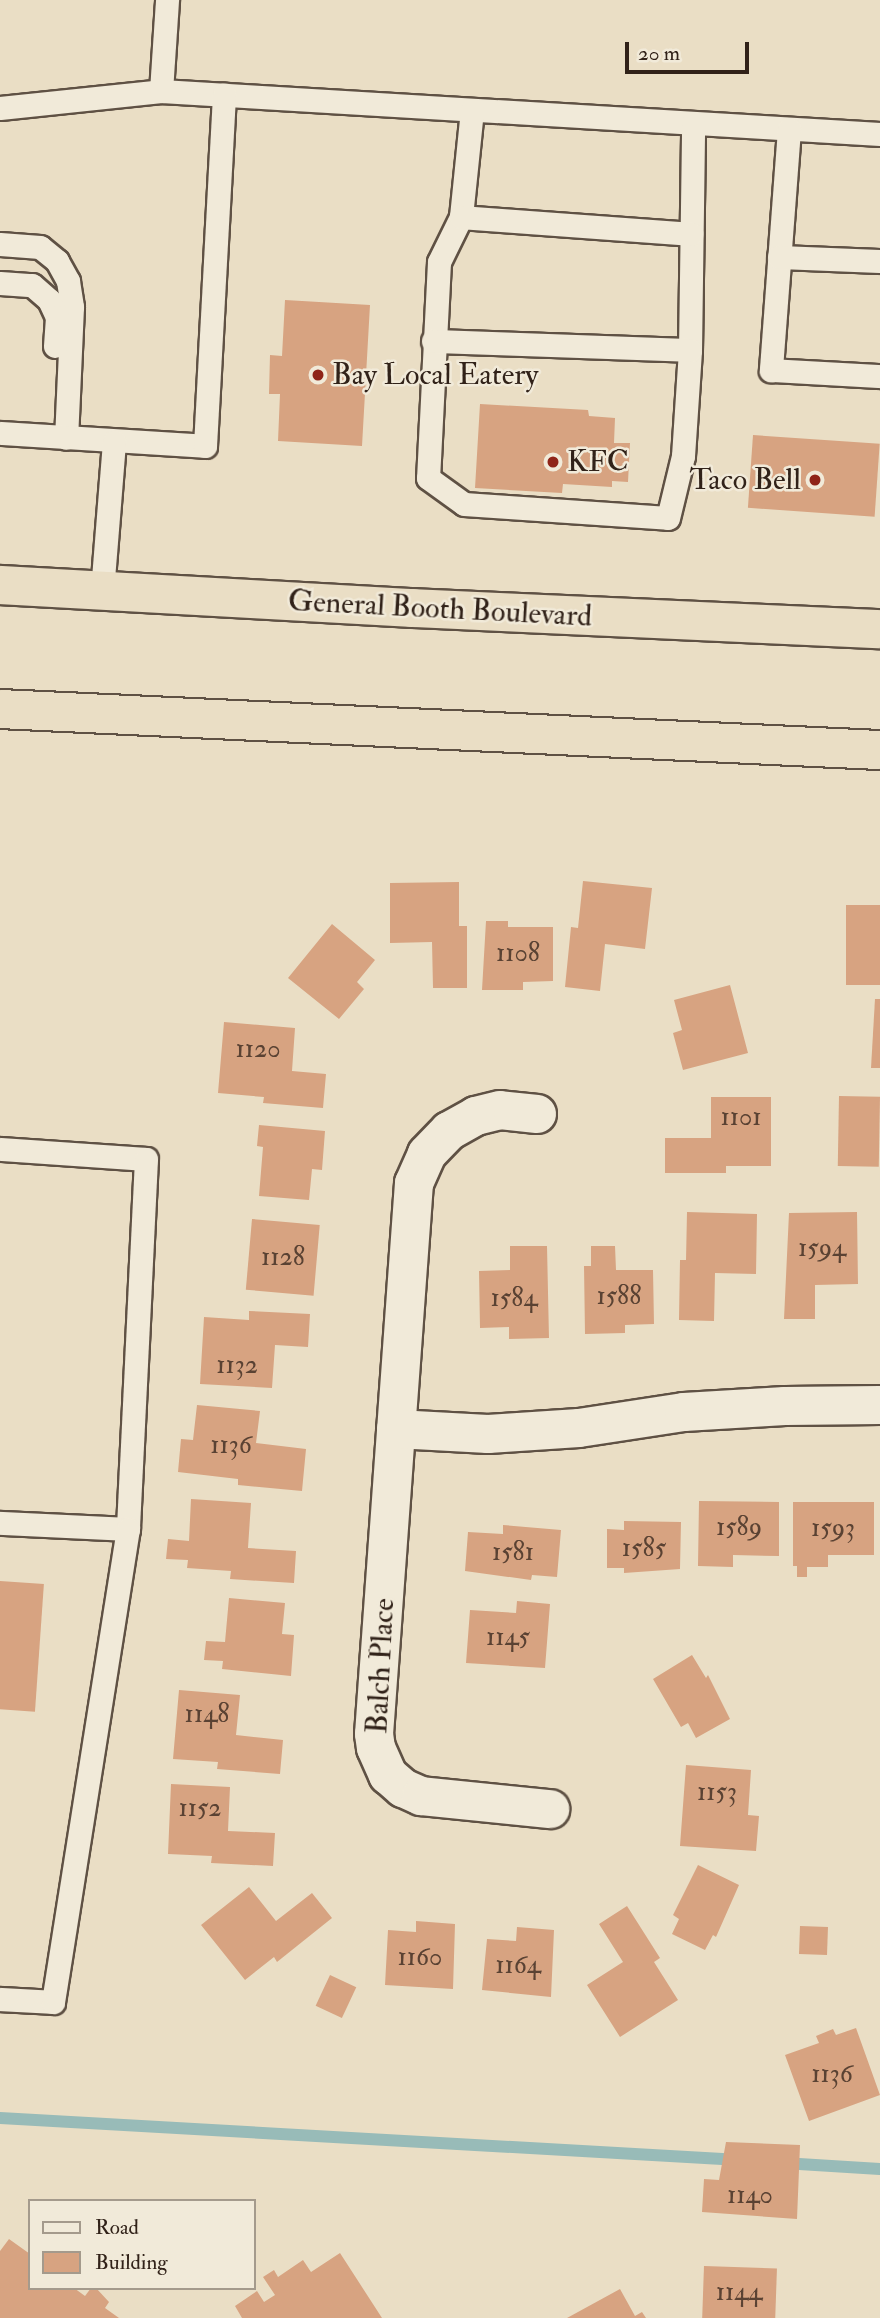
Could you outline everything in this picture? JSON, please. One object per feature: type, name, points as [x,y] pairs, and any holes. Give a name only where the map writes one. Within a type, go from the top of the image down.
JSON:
[{"type":"highway","name":"General Booth Boulevard","points":[[0,585],[426,609],[880,629]]},
{"type":"highway","points":[[0,709],[880,750]]},
{"type":"street","name":"Balch Place","points":[[537,1114],[500,1110],[476,1116],[449,1131],[427,1154],[414,1183],[374,1734],[376,1748],[388,1775],[403,1788],[421,1796],[550,1809]]},
{"type":"street","points":[[397,1429],[488,1434],[579,1427],[684,1412],[785,1406],[880,1405]]},
{"type":"lane","points":[[161,91],[167,0]]},
{"type":"lane","points":[[0,108],[161,91],[880,134]]},
{"type":"lane","points":[[0,433],[205,446],[224,95]]},
{"type":"lane","points":[[472,110],[461,217],[439,262],[428,478],[464,504],[668,518],[683,456],[690,350],[692,123]]},
{"type":"lane","points":[[789,129],[771,370],[880,376]]},
{"type":"lane","points":[[461,217],[691,234]]},
{"type":"lane","points":[[0,244],[40,247],[57,261],[68,281],[72,307],[58,437]]},
{"type":"lane","points":[[0,254],[24,255],[40,247]]},
{"type":"lane","points":[[779,257],[880,261]]},
{"type":"lane","points":[[0,284],[32,285],[49,300],[57,317],[58,437]]},
{"type":"lane","points":[[433,341],[690,350]]},
{"type":"lane","points":[[102,591],[114,441]]},
{"type":"lane","points":[[0,1149],[146,1159],[128,1529],[53,2002],[0,1998]]},
{"type":"lane","points":[[0,1523],[128,1529]]},
{"type":"building","name":"Bay Local Eatery","points":[[285,300],[370,305],[362,446],[278,441],[280,394],[269,394],[270,355],[282,356]]},
{"type":"building","name":"KFC","points":[[480,404],[588,410],[589,416],[615,418],[614,443],[630,443],[628,482],[612,481],[612,487],[563,484],[562,493],[475,488]]},
{"type":"building","name":"Taco Bell","points":[[753,435],[880,444],[875,517],[748,508]]},
{"type":"building","points":[[583,881],[652,888],[645,949],[605,944],[600,991],[565,987],[571,927],[578,928]]},
{"type":"building","points":[[459,882],[459,926],[467,926],[467,988],[433,988],[432,942],[390,943],[390,883]]},
{"type":"building","points":[[846,905],[880,905],[880,985],[846,985]]},
{"type":"building","points":[[486,921],[508,921],[508,927],[553,927],[553,981],[523,982],[523,990],[482,990]]},
{"type":"building","points":[[332,924],[375,960],[357,982],[364,989],[339,1019],[288,978]]},
{"type":"building","points":[[730,985],[748,1053],[683,1070],[673,1033],[682,1030],[674,1000]]},
{"type":"building","points":[[875,999],[880,999],[880,1068],[871,1068]]},
{"type":"building","points":[[224,1022],[295,1028],[292,1071],[326,1074],[323,1108],[263,1103],[264,1097],[218,1093]]},
{"type":"building","points":[[839,1096],[880,1097],[879,1167],[838,1166]]},
{"type":"building","points":[[711,1097],[771,1097],[771,1166],[726,1166],[726,1173],[665,1173],[665,1138],[711,1138]]},
{"type":"building","points":[[259,1125],[325,1131],[322,1170],[312,1169],[309,1200],[259,1196],[263,1147],[257,1146]]},
{"type":"building","points":[[687,1212],[757,1214],[756,1274],[715,1273],[714,1321],[679,1320],[680,1260],[686,1260]]},
{"type":"building","points":[[857,1212],[858,1284],[815,1285],[815,1319],[784,1319],[789,1213]]},
{"type":"building","points":[[252,1219],[320,1225],[314,1296],[246,1290]]},
{"type":"building","points":[[510,1246],[547,1246],[549,1338],[509,1339],[509,1327],[480,1328],[479,1271],[510,1270]]},
{"type":"building","points":[[591,1246],[615,1246],[616,1270],[653,1270],[654,1324],[625,1325],[625,1333],[585,1334],[584,1266],[591,1266]]},
{"type":"building","points":[[249,1311],[310,1314],[308,1347],[275,1345],[272,1388],[200,1384],[204,1317],[249,1320]]},
{"type":"building","points":[[197,1405],[260,1411],[256,1443],[306,1449],[302,1491],[238,1485],[238,1479],[178,1472],[181,1439],[193,1440]]},
{"type":"building","points":[[191,1499],[251,1503],[248,1548],[296,1551],[294,1583],[230,1579],[231,1571],[187,1568],[188,1560],[166,1559],[168,1539],[189,1541]]},
{"type":"building","points":[[699,1501],[779,1502],[779,1556],[733,1555],[733,1567],[698,1566]]},
{"type":"building","points":[[793,1502],[874,1502],[874,1555],[828,1555],[828,1567],[807,1567],[807,1577],[797,1577],[797,1566],[793,1566]]},
{"type":"building","points":[[624,1521],[681,1522],[680,1569],[624,1573],[624,1568],[607,1568],[607,1529],[624,1530]]},
{"type":"building","points":[[503,1525],[561,1530],[557,1577],[532,1575],[531,1580],[465,1571],[468,1532],[503,1534]]},
{"type":"building","points":[[0,1581],[44,1584],[35,1712],[0,1709]]},
{"type":"building","points":[[229,1598],[285,1603],[282,1634],[294,1635],[291,1676],[222,1669],[223,1661],[204,1660],[206,1641],[225,1642]]},
{"type":"building","points":[[517,1601],[550,1604],[545,1668],[466,1663],[470,1610],[516,1613]]},
{"type":"building","points":[[692,1655],[706,1678],[708,1675],[730,1719],[696,1738],[688,1723],[681,1727],[653,1679]]},
{"type":"building","points":[[179,1690],[240,1695],[236,1735],[283,1740],[280,1774],[217,1769],[218,1762],[173,1759]]},
{"type":"building","points":[[686,1765],[751,1770],[748,1815],[759,1816],[756,1851],[680,1846]]},
{"type":"building","points":[[171,1784],[230,1787],[228,1831],[275,1833],[273,1866],[211,1863],[212,1856],[168,1854]]},
{"type":"building","points":[[698,1865],[739,1885],[716,1937],[713,1935],[705,1950],[672,1934],[679,1919],[673,1915]]},
{"type":"building","points":[[249,1887],[276,1921],[312,1893],[332,1918],[277,1962],[274,1957],[245,1980],[201,1925]]},
{"type":"building","points":[[627,1906],[660,1958],[654,1962],[678,2000],[620,2037],[587,1985],[623,1962],[599,1924]]},
{"type":"building","points":[[416,1921],[455,1924],[453,1989],[385,1985],[388,1930],[416,1932]]},
{"type":"building","points":[[800,1926],[828,1927],[827,1955],[799,1954]]},
{"type":"building","points":[[517,1927],[554,1930],[551,1997],[482,1990],[487,1939],[516,1941]]},
{"type":"building","points":[[330,1975],[356,1987],[342,2018],[316,2006]]},
{"type":"building","points":[[856,2028],[880,2095],[809,2121],[785,2055],[819,2043],[816,2036],[833,2029],[836,2035]]},
{"type":"building","points":[[726,2142],[800,2145],[797,2219],[702,2212],[704,2179],[719,2180]]},
{"type":"building","points":[[9,2239],[28,2253],[28,2290],[77,2290],[85,2296],[90,2290],[98,2290],[109,2302],[105,2308],[119,2318],[0,2318],[0,2251]]},
{"type":"building","points":[[340,2253],[382,2318],[242,2318],[235,2306],[257,2291],[264,2302],[275,2295],[263,2277],[274,2270],[278,2277],[303,2260],[311,2272]]},
{"type":"building","points":[[704,2266],[777,2269],[775,2318],[702,2318]]},
{"type":"building","points":[[620,2289],[635,2316],[642,2312],[646,2318],[567,2318]]},
{"type":"waterway","points":[[0,2118],[740,2160]]},
{"type":"waterway","points":[[783,2163],[880,2169]]},
{"type":"place","name":"Bay Local Eatery","points":[[318,375]]},
{"type":"place","name":"KFC","points":[[553,462]]},
{"type":"place","name":"Taco Bell","points":[[815,480]]}]
